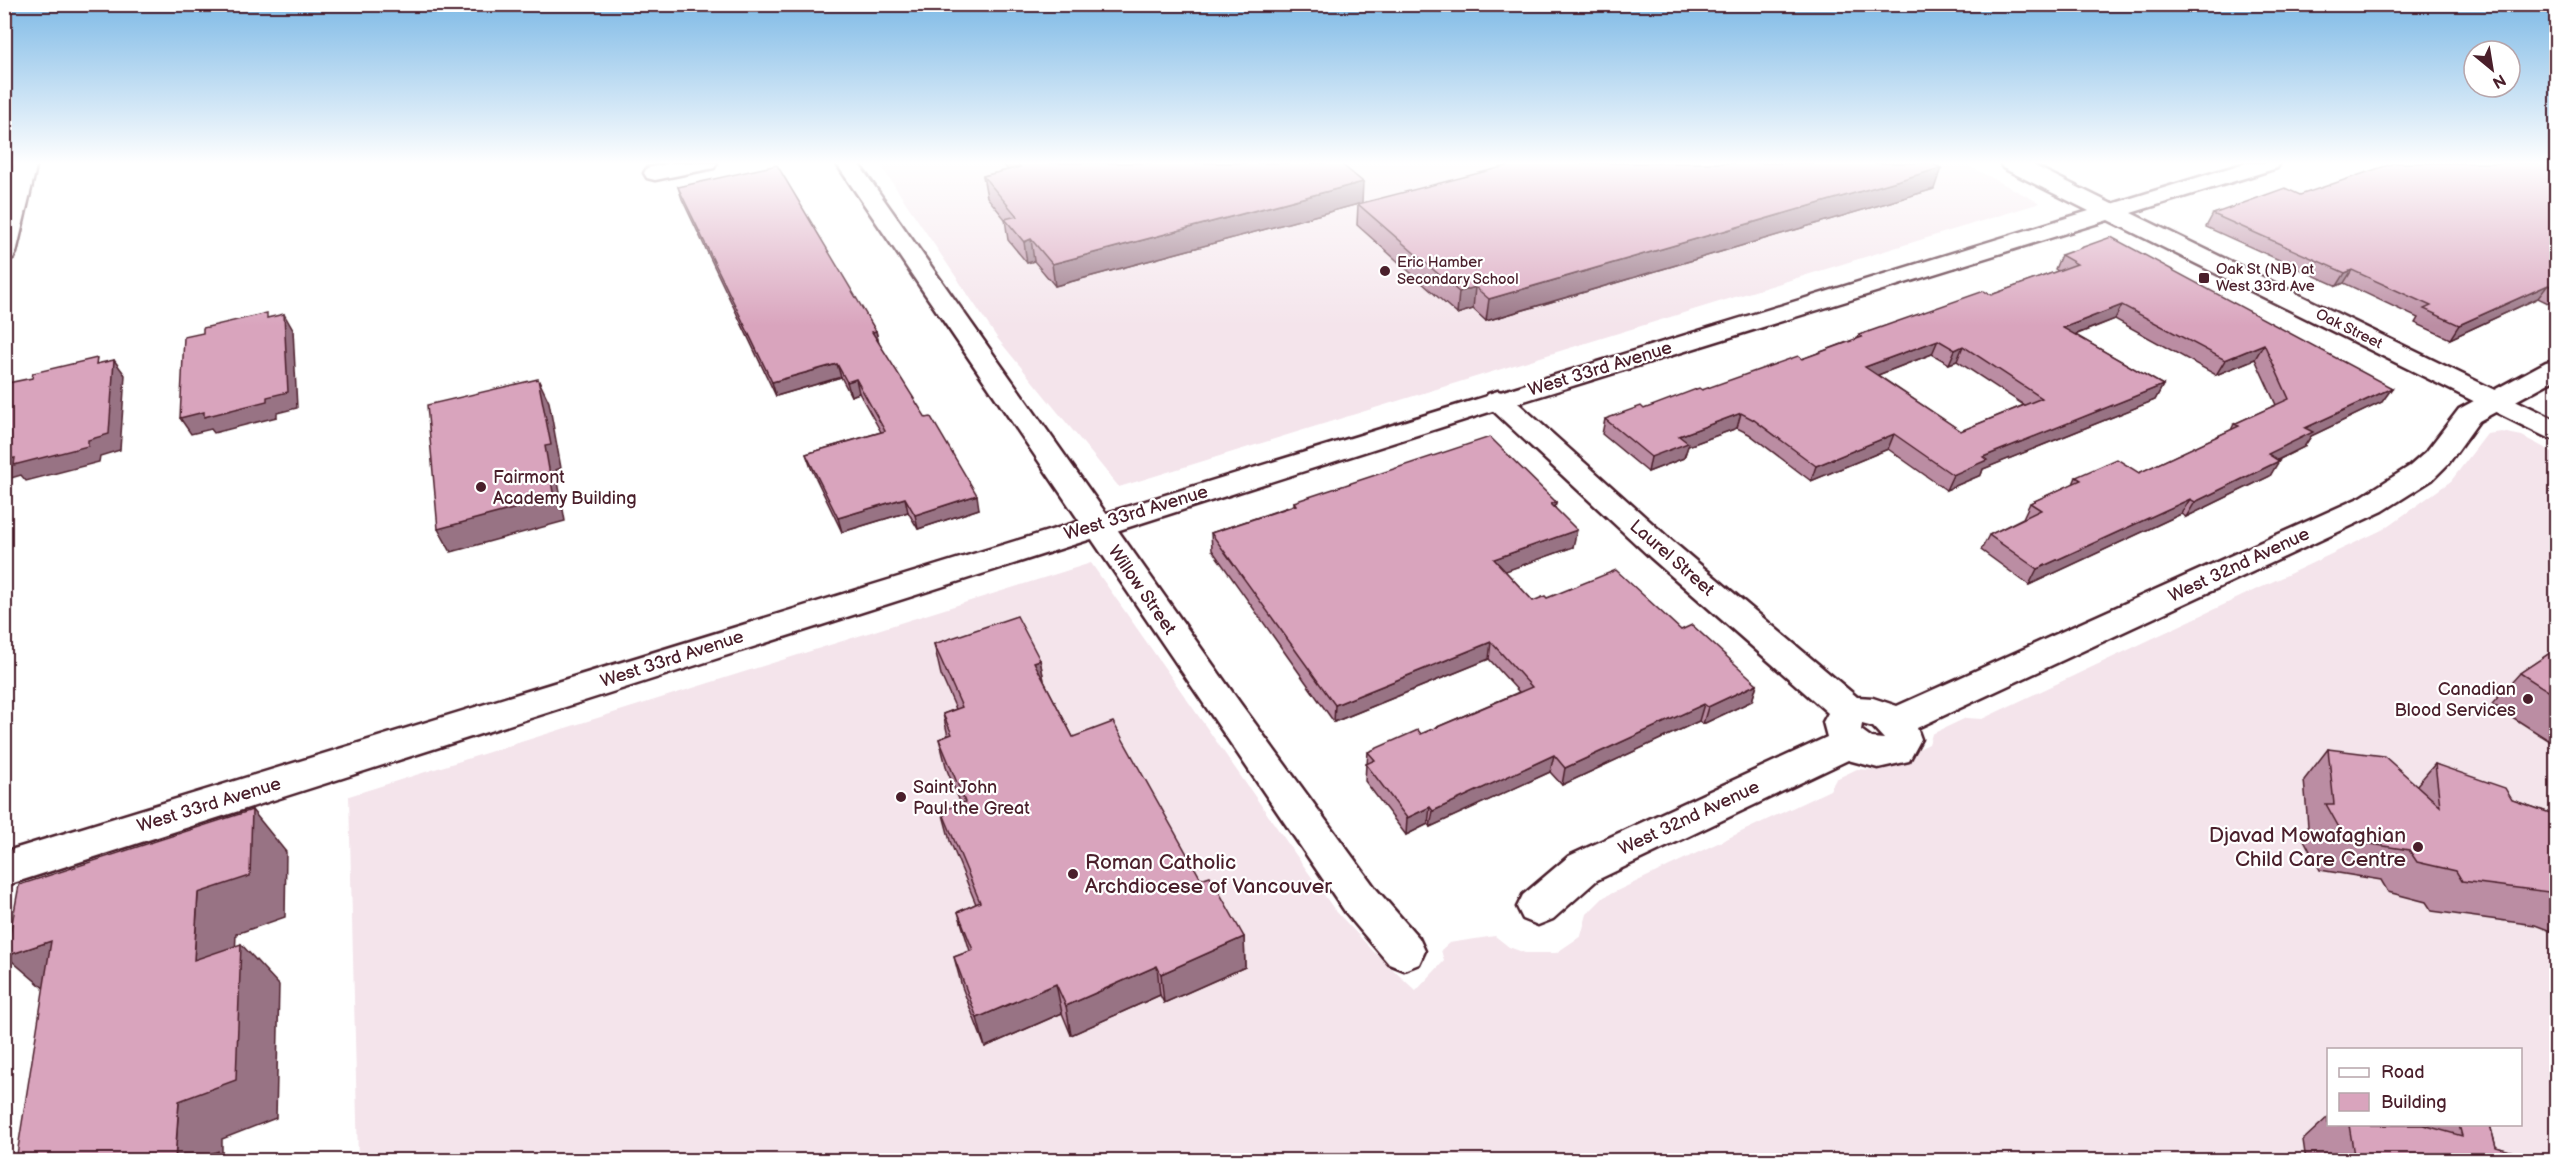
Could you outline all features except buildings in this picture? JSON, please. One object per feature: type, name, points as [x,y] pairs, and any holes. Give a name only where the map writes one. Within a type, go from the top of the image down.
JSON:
[{"type":"street","points":[[4,253],[13,217]]},
{"type":"street","name":"Willow Street","points":[[884,217],[1097,526],[1361,902],[1404,951]]},
{"type":"street","name":"West 33rd Avenue","points":[[4,869],[1498,400],[1974,252],[2094,217]]},
{"type":"street","name":"Oak Street","points":[[2124,217],[2556,431]]},
{"type":"street","name":"West 32nd Avenue","points":[[1538,907],[1583,868],[1850,727],[1869,710],[1894,723],[2373,504],[2421,474],[2437,458],[2469,415],[2556,368]]},
{"type":"street","name":"Laurel Street","points":[[1498,400],[1850,727]]},
{"type":"shaded area","name":"Eric Hamber Secondary School","points":[[916,217],[1993,217],[1119,487],[998,339]]},
{"type":"shaded area","points":[[2502,432],[2522,436],[2556,454],[2556,1160],[358,1160],[349,796],[1091,563],[1334,909],[1375,953],[1416,991],[1444,961],[1441,950],[1449,943],[1495,936],[1509,947],[1525,953],[1556,953],[1581,936],[1587,914],[1604,897],[1830,790],[1836,779],[1857,769],[1875,770],[1929,744],[1932,734],[1966,718],[1982,719],[2384,529],[2451,481],[2487,434]]},
{"type":"place","name":"Eric Hamber Secondary School","points":[[1385,271]]},
{"type":"place","name":"Oak St (NB) at West 33rd Ave","points":[[2204,278]]},
{"type":"place","name":"Fairmont Academy Building","points":[[481,487]]},
{"type":"place","name":"Canadian Blood Services","points":[[2528,699]]},
{"type":"place","name":"Saint John Paul the Great","points":[[901,797]]},
{"type":"place","name":"Djavad Mowafaghian Child Care Centre","points":[[2418,847]]},
{"type":"place","name":"Roman Catholic Archdiocese of Vancouver","points":[[1073,874]]}]
